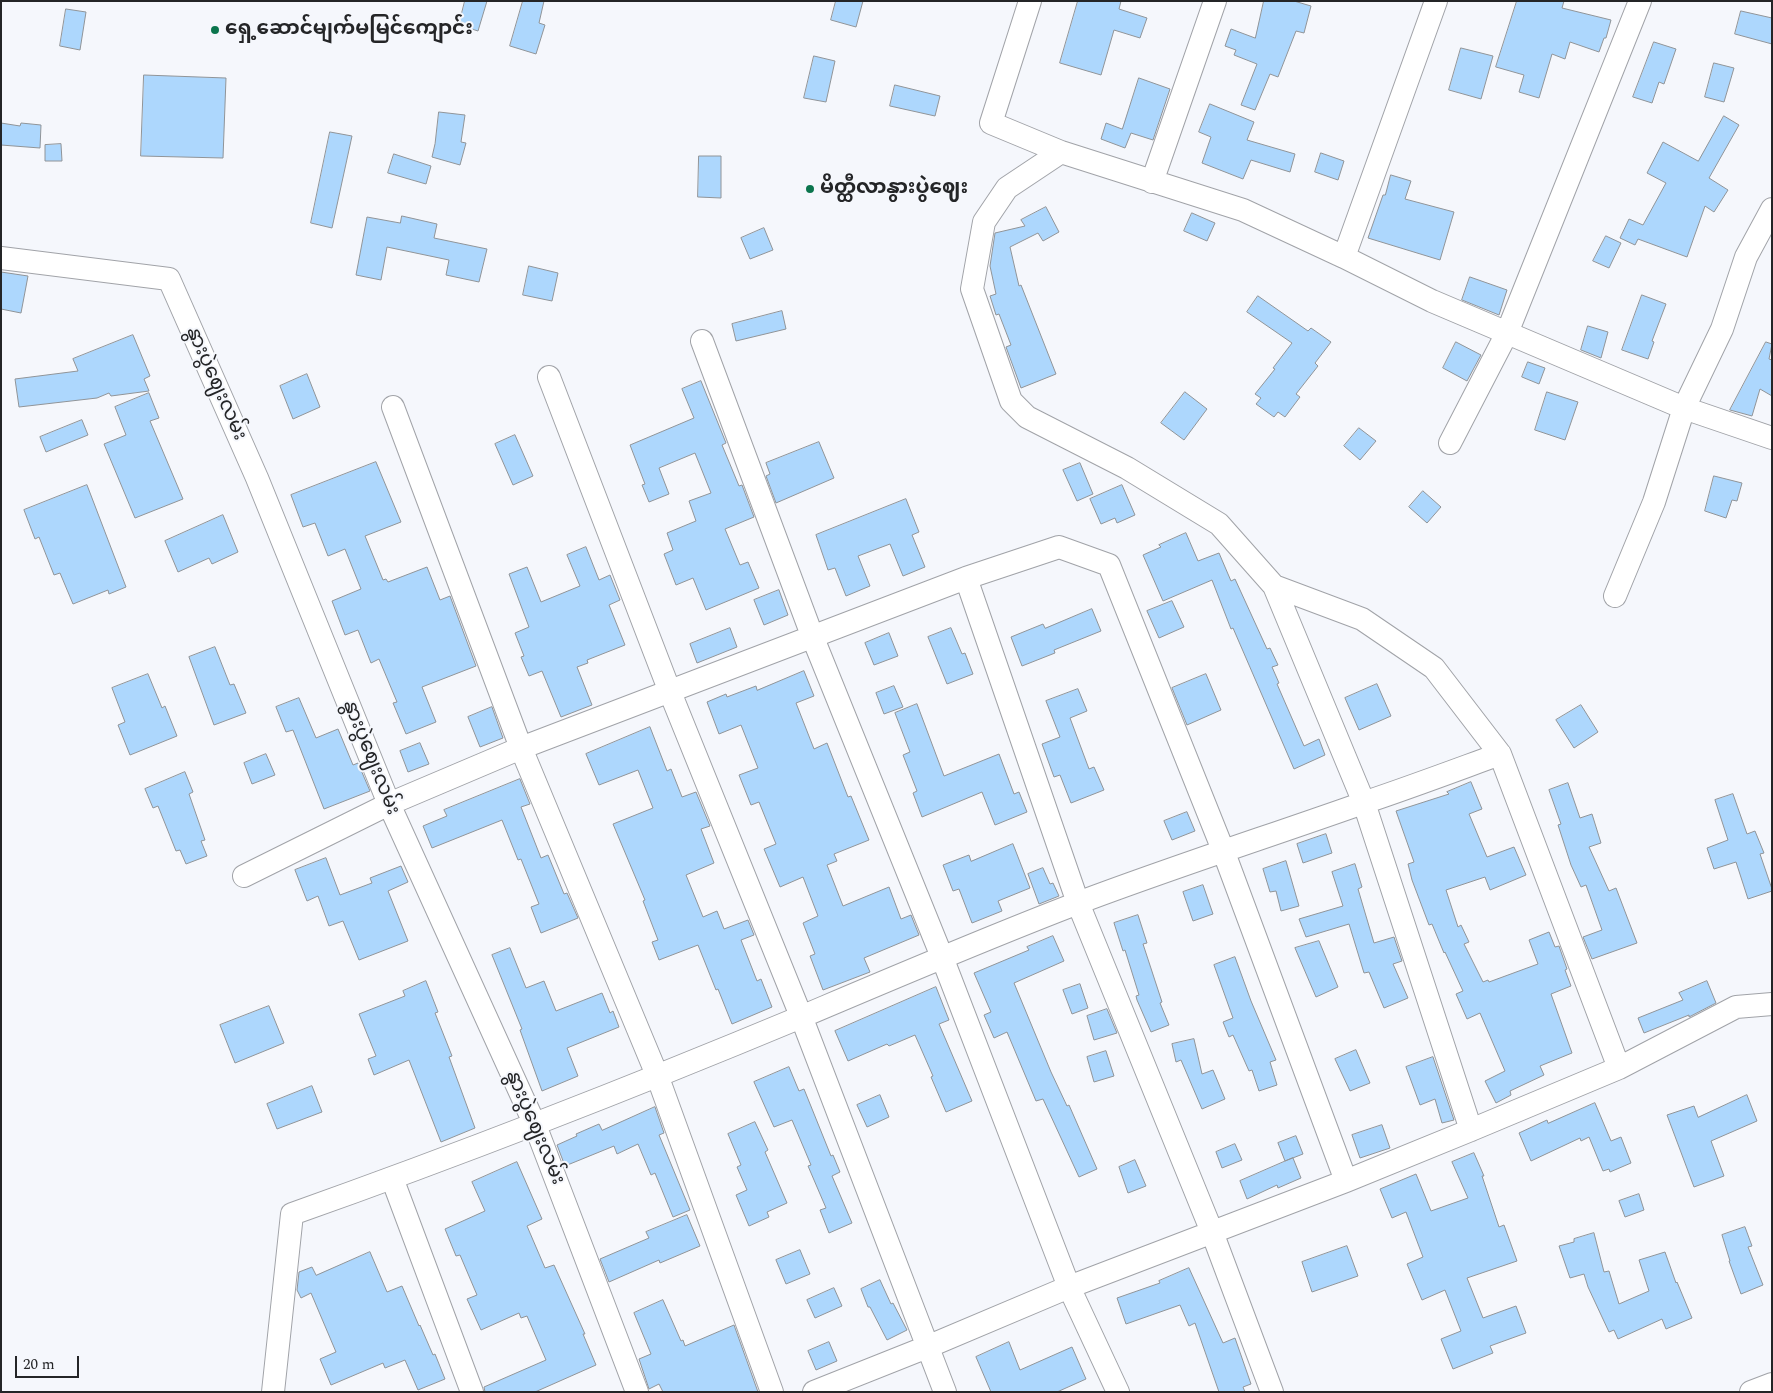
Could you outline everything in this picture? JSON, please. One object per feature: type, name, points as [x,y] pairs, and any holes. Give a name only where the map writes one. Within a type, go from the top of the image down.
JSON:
[{"type":"street","points":[[1030,1],[991,123],[1061,152],[1244,210],[1344,256],[1432,301],[1684,408],[1772,438]]},
{"type":"street","points":[[1152,182],[1214,1]]},
{"type":"street","points":[[1344,256],[1436,1]]},
{"type":"street","points":[[1450,443],[1507,333],[1640,1]]},
{"type":"street","points":[[1061,152],[1006,188],[984,222],[972,289],[1011,401],[1028,418],[1127,468],[1219,524],[1274,586],[1364,803],[1471,1130]]},
{"type":"street","points":[[1615,596],[1654,502],[1684,408],[1722,329],[1746,257],[1772,209]]},
{"type":"street","name":"နွားပွဲဈေးလမ်း","points":[[1,258],[169,279],[257,478],[389,804],[536,1125],[637,1392]]},
{"type":"street","points":[[702,341],[813,638],[942,956],[1069,1287],[1118,1392]]},
{"type":"street","points":[[549,377],[670,692],[802,1016],[945,1392]]},
{"type":"street","points":[[393,407],[521,748],[657,1075],[772,1392]]},
{"type":"street","points":[[244,876],[389,804],[521,748],[966,578],[1059,547],[1109,565],[1223,850],[1346,1181]]},
{"type":"street","points":[[966,578],[1078,903],[1212,1232],[1272,1392]]},
{"type":"street","points":[[1274,586],[1362,620],[1434,668],[1500,754],[1619,1068]]},
{"type":"street","points":[[273,1392],[292,1214],[536,1125],[802,1016],[942,956],[1078,903],[1223,850],[1364,803],[1500,754]]},
{"type":"street","points":[[814,1392],[1069,1287],[1346,1181],[1471,1130],[1619,1068],[1736,1007],[1772,1004]]},
{"type":"street","points":[[392,1178],[472,1392]]},
{"type":"street","points":[[1751,1392],[1772,1384]]},
{"type":"building","points":[[465,1],[487,1],[478,31],[459,25]]},
{"type":"building","points":[[523,1],[544,1],[539,23],[545,25],[536,54],[510,46]]},
{"type":"building","points":[[836,1],[863,1],[856,27],[831,20]]},
{"type":"building","points":[[1078,1],[1121,1],[1119,9],[1147,18],[1140,38],[1114,30],[1101,75],[1060,63]]},
{"type":"building","points":[[1264,1],[1294,1],[1311,6],[1304,33],[1296,31],[1278,77],[1270,74],[1255,110],[1241,105],[1257,64],[1234,55],[1236,50],[1225,46],[1231,29],[1255,38]]},
{"type":"building","points":[[1517,1],[1564,1],[1562,8],[1611,20],[1606,38],[1604,38],[1599,52],[1570,42],[1565,59],[1552,54],[1539,98],[1519,92],[1524,75],[1496,67]]},
{"type":"building","points":[[66,9],[86,12],[80,50],[60,46]]},
{"type":"building","points":[[1741,11],[1772,18],[1772,44],[1735,34]]},
{"type":"building","points":[[1654,42],[1676,49],[1664,84],[1659,82],[1652,103],[1633,97]]},
{"type":"building","points":[[1461,48],[1493,56],[1481,99],[1449,90]]},
{"type":"building","points":[[814,56],[835,61],[826,102],[804,98]]},
{"type":"building","points":[[1714,63],[1734,68],[1724,102],[1705,97]]},
{"type":"building","points":[[144,75],[226,78],[223,158],[141,156]]},
{"type":"building","points":[[1139,78],[1170,89],[1153,140],[1131,133],[1125,148],[1101,139],[1106,123],[1122,129]]},
{"type":"building","points":[[895,85],[940,96],[935,116],[890,106]]},
{"type":"building","points":[[1210,104],[1254,122],[1247,140],[1295,154],[1290,172],[1251,160],[1243,179],[1202,163],[1211,137],[1199,132]]},
{"type":"building","points":[[439,112],[465,115],[461,142],[466,143],[460,165],[432,157]]},
{"type":"building","points":[[1724,116],[1739,125],[1709,178],[1728,190],[1714,212],[1705,206],[1687,257],[1638,239],[1635,245],[1620,238],[1629,219],[1643,225],[1666,183],[1647,173],[1663,142],[1698,161]]},
{"type":"building","points":[[1,123],[20,126],[21,123],[41,125],[40,148],[1,145]]},
{"type":"building","points":[[330,132],[352,136],[332,228],[311,223]]},
{"type":"building","points":[[61,144],[62,161],[45,161],[45,145]]},
{"type":"building","points":[[1321,153],[1344,161],[1338,180],[1315,172]]},
{"type":"building","points":[[394,154],[431,166],[426,184],[388,173]]},
{"type":"building","points":[[699,156],[721,156],[721,198],[698,197]]},
{"type":"building","points":[[1391,175],[1411,181],[1405,199],[1454,212],[1440,260],[1368,238]]},
{"type":"building","points":[[1046,207],[1059,232],[1043,241],[1038,233],[1010,247],[1019,286],[1021,285],[1056,374],[1021,388],[1006,347],[1011,345],[999,314],[996,315],[990,296],[996,294],[990,266],[995,233],[1025,226],[1021,220]]},
{"type":"building","points":[[1192,213],[1215,223],[1207,241],[1184,231]]},
{"type":"building","points":[[402,216],[437,224],[434,238],[487,249],[479,282],[446,275],[449,260],[387,247],[381,280],[356,275],[367,217],[400,223]]},
{"type":"building","points":[[764,228],[773,250],[750,259],[741,238]]},
{"type":"building","points":[[1606,236],[1621,243],[1609,268],[1593,261]]},
{"type":"building","points":[[529,266],[558,273],[552,301],[523,295]]},
{"type":"building","points":[[1,272],[28,276],[21,313],[1,309]]},
{"type":"building","points":[[1470,277],[1507,290],[1499,315],[1462,300]]},
{"type":"building","points":[[1642,295],[1666,304],[1652,341],[1654,342],[1648,359],[1622,350]]},
{"type":"building","points":[[1258,296],[1308,331],[1311,328],[1331,342],[1315,363],[1318,366],[1296,394],[1300,397],[1285,417],[1278,412],[1274,417],[1256,404],[1261,398],[1255,394],[1275,369],[1273,368],[1292,343],[1247,312]]},
{"type":"building","points":[[782,311],[786,329],[736,341],[732,324]]},
{"type":"building","points":[[1588,326],[1608,332],[1601,358],[1581,350]]},
{"type":"building","points":[[133,335],[150,376],[144,379],[149,391],[111,396],[109,393],[97,398],[19,407],[15,379],[78,371],[73,359]]},
{"type":"building","points":[[1456,342],[1481,355],[1467,381],[1443,368]]},
{"type":"building","points":[[1766,342],[1772,344],[1769,359],[1772,360],[1772,396],[1760,389],[1752,416],[1730,410]]},
{"type":"building","points":[[1528,362],[1545,368],[1539,384],[1522,377]]},
{"type":"building","points":[[307,374],[320,407],[293,419],[280,386]]},
{"type":"building","points":[[701,381],[726,443],[722,445],[739,486],[742,485],[754,517],[725,529],[740,565],[748,562],[759,588],[706,610],[693,578],[676,585],[664,554],[673,550],[667,533],[696,521],[689,501],[711,493],[695,453],[659,468],[669,494],[649,502],[642,485],[645,484],[630,445],[694,418],[682,389]]},
{"type":"building","points":[[1185,392],[1207,409],[1184,440],[1161,423]]},
{"type":"building","points":[[1547,392],[1578,402],[1565,440],[1535,430]]},
{"type":"building","points":[[149,393],[159,418],[150,421],[183,499],[135,518],[104,444],[126,435],[115,407]]},
{"type":"building","points":[[82,420],[88,435],[46,452],[40,437]]},
{"type":"building","points":[[1359,428],[1376,441],[1360,460],[1344,446]]},
{"type":"building","points":[[515,435],[533,476],[513,485],[495,444]]},
{"type":"building","points":[[819,442],[834,478],[776,503],[766,476],[770,474],[766,463]]},
{"type":"building","points":[[376,462],[401,522],[365,536],[383,580],[386,579],[388,582],[427,567],[440,600],[450,596],[476,666],[422,687],[436,722],[406,734],[393,703],[397,702],[379,659],[371,663],[358,630],[345,635],[332,601],[361,589],[345,549],[328,556],[315,523],[303,527],[291,495]]},
{"type":"building","points":[[1080,463],[1093,494],[1077,501],[1063,470]]},
{"type":"building","points":[[1714,476],[1742,483],[1737,501],[1732,500],[1726,518],[1705,511]]},
{"type":"building","points":[[87,485],[126,587],[109,594],[108,590],[73,604],[60,573],[54,575],[39,537],[35,539],[24,510]]},
{"type":"building","points":[[1122,485],[1135,515],[1117,523],[1115,518],[1101,524],[1090,499]]},
{"type":"building","points":[[1423,491],[1441,507],[1427,523],[1409,507]]},
{"type":"building","points":[[906,499],[919,532],[912,535],[925,567],[903,576],[890,544],[858,556],[870,586],[846,596],[835,568],[828,570],[816,535]]},
{"type":"building","points":[[223,515],[238,552],[212,564],[209,558],[178,572],[165,541]]},
{"type":"building","points":[[1186,533],[1198,561],[1219,553],[1231,581],[1235,579],[1267,649],[1270,648],[1278,665],[1272,667],[1279,683],[1277,684],[1304,746],[1319,739],[1325,755],[1294,769],[1233,628],[1231,629],[1212,580],[1163,601],[1143,555],[1161,547],[1159,545]]},
{"type":"building","points":[[586,547],[599,580],[610,575],[620,600],[609,605],[625,645],[587,660],[588,663],[577,667],[592,705],[561,717],[542,671],[529,676],[521,657],[524,656],[515,633],[529,627],[509,574],[527,567],[541,602],[580,586],[567,555]]},
{"type":"building","points":[[779,590],[788,615],[764,625],[754,600]]},
{"type":"building","points":[[1172,601],[1184,627],[1159,638],[1147,611]]},
{"type":"building","points":[[1092,609],[1101,631],[1054,650],[1055,653],[1022,666],[1011,637],[1043,624],[1045,628]]},
{"type":"building","points":[[730,628],[737,647],[697,663],[690,644]]},
{"type":"building","points":[[951,628],[962,654],[965,653],[973,674],[947,684],[928,637]]},
{"type":"building","points":[[889,633],[898,656],[874,665],[865,643]]},
{"type":"building","points":[[215,647],[230,685],[234,684],[246,713],[214,725],[189,657]]},
{"type":"building","points":[[804,671],[814,696],[796,703],[814,749],[827,743],[848,797],[851,796],[869,840],[834,854],[837,861],[827,865],[843,906],[889,887],[901,919],[911,915],[919,935],[864,958],[870,972],[823,990],[810,956],[815,954],[803,923],[818,916],[803,877],[780,887],[764,849],[776,844],[759,802],[751,805],[739,775],[758,768],[741,725],[719,734],[707,702],[726,694],[727,697],[756,686],[757,690]]},
{"type":"building","points":[[148,674],[162,708],[165,706],[177,736],[130,755],[118,725],[125,722],[112,688]]},
{"type":"building","points":[[1206,674],[1221,710],[1187,725],[1172,688]]},
{"type":"building","points":[[1377,684],[1391,716],[1359,730],[1345,698]]},
{"type":"building","points":[[894,686],[903,707],[884,714],[876,693]]},
{"type":"building","points":[[1078,689],[1087,711],[1070,718],[1089,769],[1094,767],[1104,790],[1071,803],[1060,775],[1054,777],[1042,744],[1060,737],[1046,701]]},
{"type":"building","points":[[299,698],[316,738],[338,729],[353,765],[358,763],[370,791],[324,809],[293,730],[286,732],[276,707]]},
{"type":"building","points":[[917,704],[944,776],[999,754],[1014,794],[1019,792],[1027,812],[995,825],[982,792],[922,817],[913,793],[917,791],[903,755],[910,752],[895,713]]},
{"type":"building","points":[[1581,705],[1598,732],[1574,748],[1556,720]]},
{"type":"building","points":[[492,707],[503,738],[480,747],[468,717]]},
{"type":"building","points":[[650,727],[667,771],[671,769],[682,797],[696,792],[710,826],[701,829],[714,863],[686,875],[703,917],[717,911],[724,929],[748,920],[754,935],[741,940],[757,981],[761,979],[772,1007],[732,1024],[698,945],[659,960],[652,942],[658,940],[643,901],[645,900],[613,824],[653,808],[638,770],[599,785],[586,754]]},
{"type":"building","points":[[420,743],[429,764],[408,772],[400,751]]},
{"type":"building","points":[[266,754],[275,775],[252,784],[244,763]]},
{"type":"building","points":[[185,772],[193,792],[189,794],[205,840],[201,841],[207,856],[186,864],[180,850],[176,851],[158,806],[153,808],[145,789]]},
{"type":"building","points":[[520,779],[530,804],[521,807],[541,858],[548,855],[564,894],[567,893],[578,918],[541,933],[531,907],[539,904],[521,859],[518,860],[502,820],[432,848],[423,826],[447,816],[444,810]]},
{"type":"building","points":[[1471,782],[1482,809],[1469,814],[1487,857],[1514,847],[1526,875],[1490,890],[1485,877],[1446,890],[1458,927],[1461,925],[1469,942],[1464,944],[1483,982],[1488,980],[1489,982],[1538,964],[1529,940],[1549,932],[1555,947],[1559,946],[1571,986],[1551,994],[1572,1053],[1540,1066],[1544,1075],[1510,1091],[1511,1095],[1496,1103],[1485,1081],[1505,1071],[1480,1013],[1467,1019],[1456,994],[1463,991],[1432,924],[1429,925],[1412,880],[1408,864],[1414,862],[1396,811],[1449,794],[1447,792]]},
{"type":"building","points":[[1568,783],[1580,818],[1592,814],[1601,843],[1589,847],[1609,891],[1616,888],[1637,943],[1592,959],[1583,937],[1602,930],[1586,885],[1581,887],[1571,865],[1558,825],[1561,824],[1549,790]]},
{"type":"building","points":[[1733,794],[1747,834],[1755,831],[1764,853],[1760,854],[1772,889],[1772,891],[1748,899],[1736,862],[1714,869],[1707,848],[1728,840],[1715,800]]},
{"type":"building","points":[[1187,812],[1195,831],[1172,840],[1164,821]]},
{"type":"building","points":[[1326,834],[1332,853],[1303,863],[1297,844]]},
{"type":"building","points":[[1013,844],[1030,888],[998,901],[1002,911],[972,923],[959,889],[953,891],[943,865],[969,855],[971,861]]},
{"type":"building","points":[[326,858],[340,895],[372,883],[370,878],[401,866],[408,882],[388,891],[408,941],[359,960],[343,921],[329,926],[318,896],[307,901],[295,870]]},
{"type":"building","points":[[1286,861],[1299,906],[1281,911],[1276,891],[1270,892],[1263,869]]},
{"type":"building","points":[[1355,864],[1362,887],[1358,889],[1374,943],[1394,937],[1402,961],[1393,964],[1408,998],[1384,1008],[1369,972],[1364,973],[1349,924],[1306,937],[1299,919],[1343,906],[1332,872]]},
{"type":"building","points":[[1043,868],[1050,884],[1053,883],[1059,896],[1039,904],[1028,874]]},
{"type":"building","points":[[1203,885],[1213,914],[1193,921],[1183,892]]},
{"type":"building","points":[[1138,915],[1147,943],[1143,944],[1162,1002],[1160,1003],[1169,1025],[1151,1032],[1137,1000],[1136,996],[1139,995],[1125,950],[1123,951],[1114,923]]},
{"type":"building","points":[[1053,936],[1064,961],[1014,983],[1051,1072],[1067,1106],[1069,1105],[1097,1169],[1079,1177],[1043,1099],[1036,1101],[1007,1032],[994,1038],[984,1015],[991,1012],[974,973],[1029,950],[1027,947]]},
{"type":"building","points":[[1319,941],[1338,987],[1316,997],[1295,948]]},
{"type":"building","points":[[510,948],[526,988],[544,981],[556,1011],[602,993],[610,1013],[613,1011],[619,1027],[567,1048],[578,1076],[542,1091],[520,1030],[522,1029],[492,955]]},
{"type":"building","points":[[1235,957],[1276,1060],[1270,1062],[1277,1085],[1259,1091],[1252,1070],[1249,1071],[1233,1035],[1229,1037],[1223,1022],[1233,1018],[1214,965]]},
{"type":"building","points":[[426,981],[438,1012],[435,1013],[452,1056],[449,1057],[475,1128],[441,1142],[409,1060],[374,1075],[368,1059],[376,1056],[359,1014],[405,996],[403,991]]},
{"type":"building","points":[[1707,981],[1716,1003],[1689,1017],[1689,1015],[1644,1033],[1638,1018],[1683,1000],[1679,993]]},
{"type":"building","points":[[1080,984],[1088,1008],[1072,1014],[1063,990]]},
{"type":"building","points":[[936,987],[949,1020],[939,1024],[972,1101],[946,1112],[915,1035],[889,1046],[887,1044],[848,1061],[835,1031]]},
{"type":"building","points":[[269,1006],[284,1043],[235,1063],[220,1025]]},
{"type":"building","points":[[1107,1009],[1117,1033],[1094,1040],[1087,1016]]},
{"type":"building","points":[[1194,1039],[1202,1074],[1213,1070],[1225,1099],[1202,1109],[1181,1060],[1176,1062],[1172,1044]]},
{"type":"building","points":[[1356,1050],[1370,1083],[1350,1091],[1335,1059]]},
{"type":"building","points":[[1106,1051],[1114,1076],[1094,1082],[1087,1057]]},
{"type":"building","points":[[1433,1057],[1454,1120],[1442,1123],[1435,1099],[1420,1105],[1406,1067]]},
{"type":"building","points":[[789,1067],[799,1091],[804,1089],[831,1156],[833,1155],[840,1172],[832,1176],[852,1223],[829,1233],[820,1210],[826,1208],[808,1166],[811,1165],[792,1120],[774,1127],[754,1082]]},
{"type":"building","points":[[312,1086],[322,1112],[277,1129],[267,1104]]},
{"type":"building","points":[[880,1095],[889,1117],[867,1127],[857,1105]]},
{"type":"building","points":[[1747,1095],[1757,1121],[1711,1141],[1724,1176],[1694,1187],[1667,1115],[1694,1106],[1698,1117]]},
{"type":"building","points":[[1595,1103],[1611,1141],[1621,1137],[1631,1163],[1610,1172],[1609,1169],[1603,1171],[1589,1137],[1581,1141],[1580,1138],[1531,1161],[1519,1133],[1547,1120],[1548,1123]]},
{"type":"building","points":[[655,1107],[664,1133],[659,1135],[690,1210],[673,1217],[655,1173],[651,1175],[638,1144],[617,1154],[614,1146],[565,1166],[557,1145],[599,1124],[602,1130]]},
{"type":"building","points":[[755,1122],[768,1150],[765,1152],[787,1203],[767,1212],[769,1217],[749,1226],[736,1195],[747,1190],[737,1167],[741,1165],[728,1134]]},
{"type":"building","points":[[1382,1125],[1390,1148],[1360,1158],[1352,1135]]},
{"type":"building","points":[[1296,1136],[1303,1154],[1285,1161],[1278,1143]]},
{"type":"building","points":[[1235,1144],[1242,1160],[1222,1168],[1216,1152]]},
{"type":"building","points":[[1474,1153],[1484,1176],[1482,1176],[1499,1227],[1504,1225],[1517,1261],[1467,1278],[1483,1318],[1516,1306],[1526,1333],[1490,1346],[1493,1353],[1453,1369],[1441,1339],[1461,1331],[1445,1290],[1422,1300],[1407,1264],[1423,1257],[1406,1212],[1392,1218],[1380,1189],[1416,1174],[1431,1211],[1468,1198],[1452,1162]]},
{"type":"building","points":[[1293,1158],[1301,1178],[1278,1188],[1277,1185],[1247,1199],[1240,1181]]},
{"type":"building","points":[[1135,1160],[1146,1186],[1128,1193],[1119,1167]]},
{"type":"building","points":[[517,1162],[542,1219],[527,1226],[545,1268],[554,1265],[585,1334],[583,1334],[596,1365],[535,1392],[485,1392],[484,1387],[546,1360],[527,1316],[521,1318],[519,1313],[481,1330],[467,1299],[477,1295],[460,1255],[456,1256],[445,1229],[485,1211],[472,1182]]},
{"type":"building","points":[[1639,1194],[1644,1210],[1625,1217],[1619,1201]]},
{"type":"building","points":[[687,1215],[700,1246],[660,1263],[659,1260],[609,1282],[600,1259],[649,1238],[646,1232]]},
{"type":"building","points":[[1745,1227],[1752,1246],[1748,1247],[1763,1285],[1741,1294],[1722,1235]]},
{"type":"building","points":[[1594,1233],[1604,1272],[1609,1271],[1619,1304],[1649,1291],[1639,1260],[1665,1252],[1676,1283],[1692,1318],[1666,1329],[1662,1319],[1618,1339],[1614,1330],[1609,1332],[1584,1274],[1570,1278],[1559,1246]]},
{"type":"building","points":[[1347,1246],[1358,1276],[1312,1292],[1302,1262]]},
{"type":"building","points":[[800,1250],[810,1274],[786,1284],[776,1260]]},
{"type":"building","points":[[370,1252],[387,1292],[402,1286],[445,1379],[418,1390],[405,1360],[385,1368],[383,1363],[331,1385],[320,1359],[336,1352],[311,1293],[301,1298],[297,1290],[299,1272],[312,1267],[316,1275]]},
{"type":"building","points":[[1189,1268],[1223,1343],[1235,1338],[1251,1384],[1243,1387],[1245,1392],[1219,1392],[1195,1323],[1189,1326],[1180,1305],[1126,1324],[1117,1298],[1160,1283],[1159,1281]]},
{"type":"building","points":[[880,1280],[891,1304],[893,1303],[907,1330],[887,1340],[870,1307],[868,1307],[861,1289]]},
{"type":"building","points":[[834,1288],[842,1306],[815,1318],[807,1300]]},
{"type":"building","points":[[663,1300],[685,1346],[734,1325],[758,1392],[663,1392],[659,1384],[649,1389],[639,1359],[651,1354],[634,1313]]},
{"type":"building","points":[[829,1342],[837,1361],[816,1370],[808,1351]]},
{"type":"building","points":[[1009,1342],[1020,1370],[1072,1347],[1086,1379],[1057,1392],[991,1392],[976,1357]]},
{"type":"place","name":"ရှေ့ဆောင်မျက်မမြင်ကျောင်း","points":[[215,30]]},
{"type":"place","name":"မိတ္ထီလာနွားပွဲဈေး","points":[[810,189]]}]
